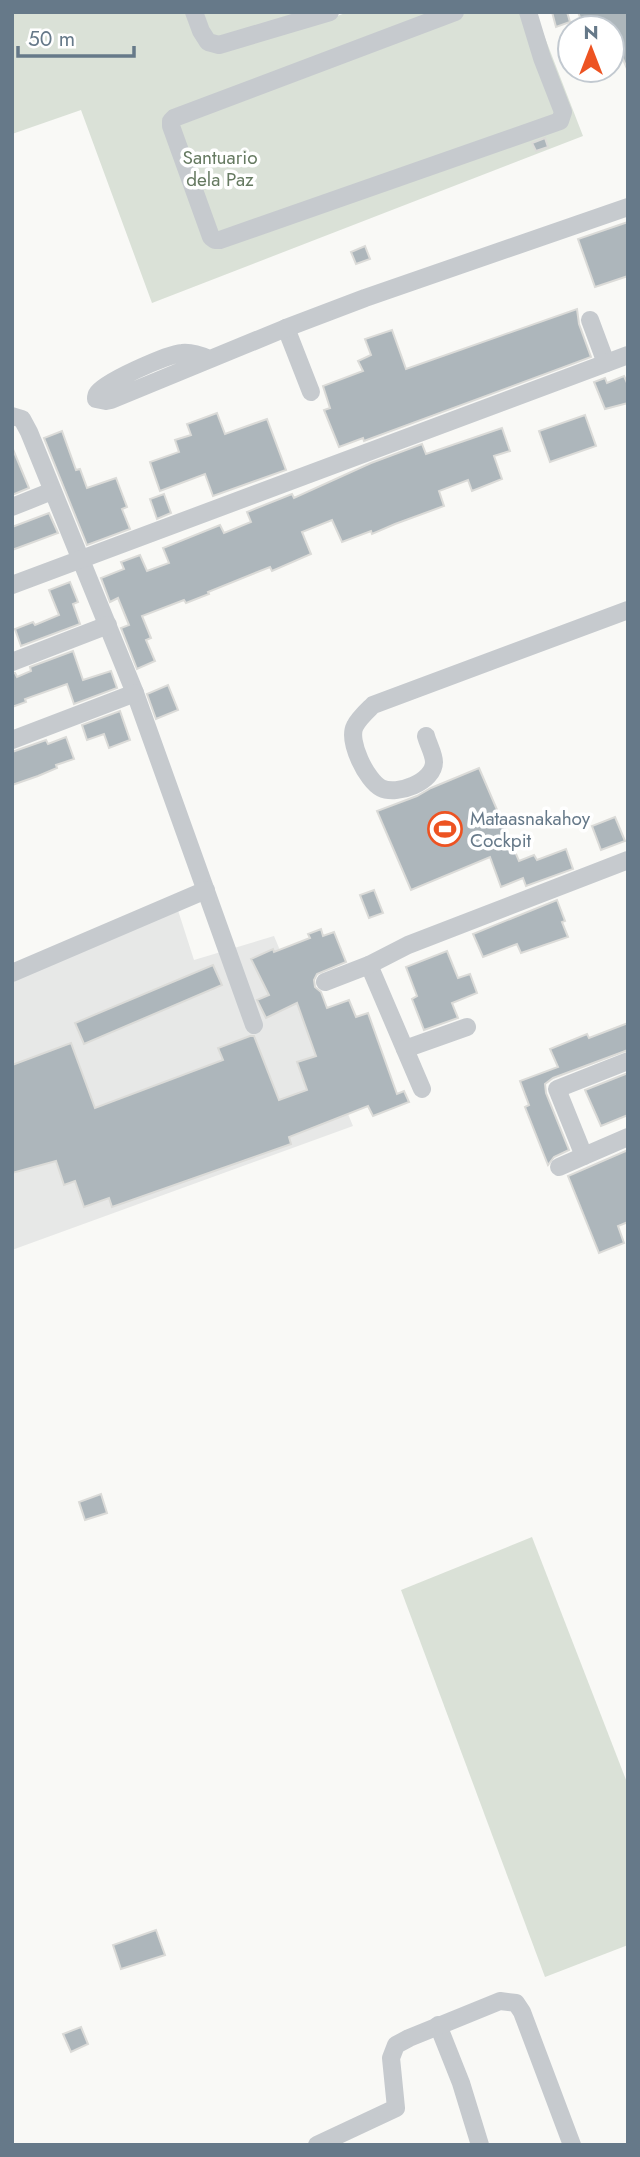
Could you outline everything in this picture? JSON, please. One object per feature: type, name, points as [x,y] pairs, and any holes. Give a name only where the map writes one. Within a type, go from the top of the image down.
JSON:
[{"type":"street","points":[[194,12],[208,42],[219,45],[306,16],[330,12]]},
{"type":"street","points":[[455,12],[174,118],[171,125],[211,237],[220,240],[560,121],[563,112],[528,12]]},
{"type":"street","points":[[134,381],[209,359],[365,298],[628,207]]},
{"type":"street","points":[[590,320],[606,363]]},
{"type":"street","points":[[286,328],[311,392]]},
{"type":"street","points":[[12,585],[628,355]]},
{"type":"street","points":[[12,416],[22,419],[29,432],[108,625],[254,1025]]},
{"type":"street","points":[[12,507],[52,491]]},
{"type":"street","points":[[426,736],[434,763],[431,774],[411,786],[390,790],[374,783],[356,752],[352,739],[354,727],[373,705],[628,610]]},
{"type":"street","points":[[12,662],[108,625]]},
{"type":"street","points":[[12,740],[135,693]]},
{"type":"street","points":[[325,982],[369,965],[408,945],[628,860]]},
{"type":"street","points":[[12,973],[206,890]]},
{"type":"street","points":[[369,965],[422,1089]]},
{"type":"street","points":[[405,1049],[467,1027]]},
{"type":"street","points":[[584,1156],[557,1089],[628,1061]]},
{"type":"street","points":[[559,1167],[628,1138]]},
{"type":"street","points":[[317,2145],[396,2108],[391,2058],[396,2045],[500,2001],[516,2003],[522,2012],[570,2144]]},
{"type":"street","points":[[438,2025],[461,2083],[480,2145]]},
{"type":"shaded area","points":[[175,901],[194,960],[274,936],[353,1126],[12,1250],[12,973]]},
{"type":"green space","name":"Santuario dela Paz","points":[[12,12],[309,12],[313,25],[348,12],[535,12],[556,66],[556,84],[563,84],[583,136],[152,303],[81,110],[12,134]]},
{"type":"green space","points":[[532,1537],[628,1785],[628,1945],[545,1977],[401,1590]]},
{"type":"building","points":[[552,12],[567,12],[556,14],[556,27]]},
{"type":"building","points":[[578,12],[628,12],[628,71],[626,14]]},
{"type":"building","points":[[545,138],[548,147],[536,151],[532,143]]},
{"type":"building","points":[[628,222],[628,276],[595,287],[578,239]]},
{"type":"building","points":[[365,246],[370,259],[356,264],[351,252]]},
{"type":"building","points":[[577,309],[579,324],[591,357],[364,441],[363,438],[339,447],[324,410],[330,408],[323,386],[363,371],[358,361],[371,355],[365,339],[392,330],[406,369]]},
{"type":"building","points":[[624,376],[628,385],[628,403],[605,409],[594,382],[605,378],[607,383]]},
{"type":"building","points":[[217,413],[225,434],[267,419],[286,470],[213,496],[205,474],[160,491],[150,462],[179,452],[175,440],[191,435],[187,424]]},
{"type":"building","points":[[585,415],[596,446],[550,462],[539,431]]},
{"type":"building","points":[[502,428],[510,451],[494,456],[502,479],[472,491],[468,480],[439,491],[444,506],[372,534],[371,531],[342,542],[332,520],[302,532],[311,554],[272,571],[270,567],[186,603],[184,600],[142,616],[151,638],[146,640],[155,661],[137,669],[121,628],[129,625],[118,598],[110,602],[101,578],[124,569],[121,562],[140,555],[147,571],[169,563],[163,548],[220,525],[224,533],[251,522],[247,512],[292,494],[294,498],[371,463],[422,444],[426,454]]},
{"type":"building","points":[[62,431],[76,470],[80,469],[87,488],[116,478],[127,507],[122,509],[130,529],[87,545],[44,438]]},
{"type":"building","points":[[12,447],[29,488],[12,495]]},
{"type":"building","points":[[164,494],[171,513],[157,519],[150,499]]},
{"type":"building","points":[[49,513],[58,533],[12,550],[12,527]]},
{"type":"building","points":[[70,582],[78,602],[73,604],[80,624],[21,646],[15,629],[33,622],[35,625],[59,615],[49,590]]},
{"type":"building","points":[[73,651],[83,680],[111,671],[117,688],[74,704],[67,684],[25,699],[26,702],[12,707],[12,673],[17,677],[31,671],[30,667]]},
{"type":"building","points":[[168,685],[178,710],[156,719],[147,694]]},
{"type":"building","points":[[120,711],[130,740],[109,748],[104,734],[87,740],[82,725]]},
{"type":"building","points":[[66,737],[74,759],[12,785],[12,752],[46,740],[48,744]]},
{"type":"building","name":"Mataasnakahoy Cockpit","points":[[479,768],[519,861],[534,855],[537,860],[566,849],[573,869],[526,886],[523,878],[501,887],[490,857],[411,890],[377,811]]},
{"type":"building","points":[[615,817],[625,841],[601,850],[592,826]]},
{"type":"building","points":[[374,890],[383,913],[369,918],[360,895]]},
{"type":"building","points":[[557,900],[568,937],[521,953],[517,944],[483,957],[473,934]]},
{"type":"building","points":[[321,929],[323,936],[334,932],[346,962],[317,974],[315,987],[321,992],[327,1008],[349,1000],[356,1017],[368,1013],[397,1094],[404,1091],[409,1102],[373,1116],[368,1106],[289,1137],[291,1144],[112,1207],[109,1198],[84,1207],[75,1181],[64,1185],[56,1161],[12,1173],[12,1065],[71,1043],[95,1108],[223,1060],[218,1048],[250,1036],[254,1036],[279,1100],[307,1090],[297,1062],[316,1056],[297,1003],[266,1018],[257,1000],[269,995],[251,959],[310,938],[308,934]]},
{"type":"building","points":[[447,951],[458,978],[470,974],[477,993],[452,1003],[458,1018],[424,1030],[412,999],[417,996],[406,967]]},
{"type":"building","points":[[213,965],[222,985],[84,1044],[75,1023]]},
{"type":"building","points":[[628,1023],[628,1050],[553,1078],[545,1084],[546,1093],[569,1150],[554,1157],[548,1165],[525,1107],[529,1105],[520,1081],[558,1067],[550,1049],[587,1034],[589,1038]]},
{"type":"building","points":[[628,1073],[628,1115],[601,1126],[585,1090]]},
{"type":"building","points":[[628,1150],[628,1222],[618,1226],[624,1243],[599,1253],[568,1176]]},
{"type":"building","points":[[101,1494],[107,1513],[85,1520],[79,1502]]},
{"type":"building","points":[[156,1930],[165,1955],[121,1969],[113,1945]]},
{"type":"building","points":[[81,2027],[88,2044],[71,2052],[63,2034]]},
{"type":"place","name":"Mataasnakahoy Cockpit","points":[[445,829]]}]
